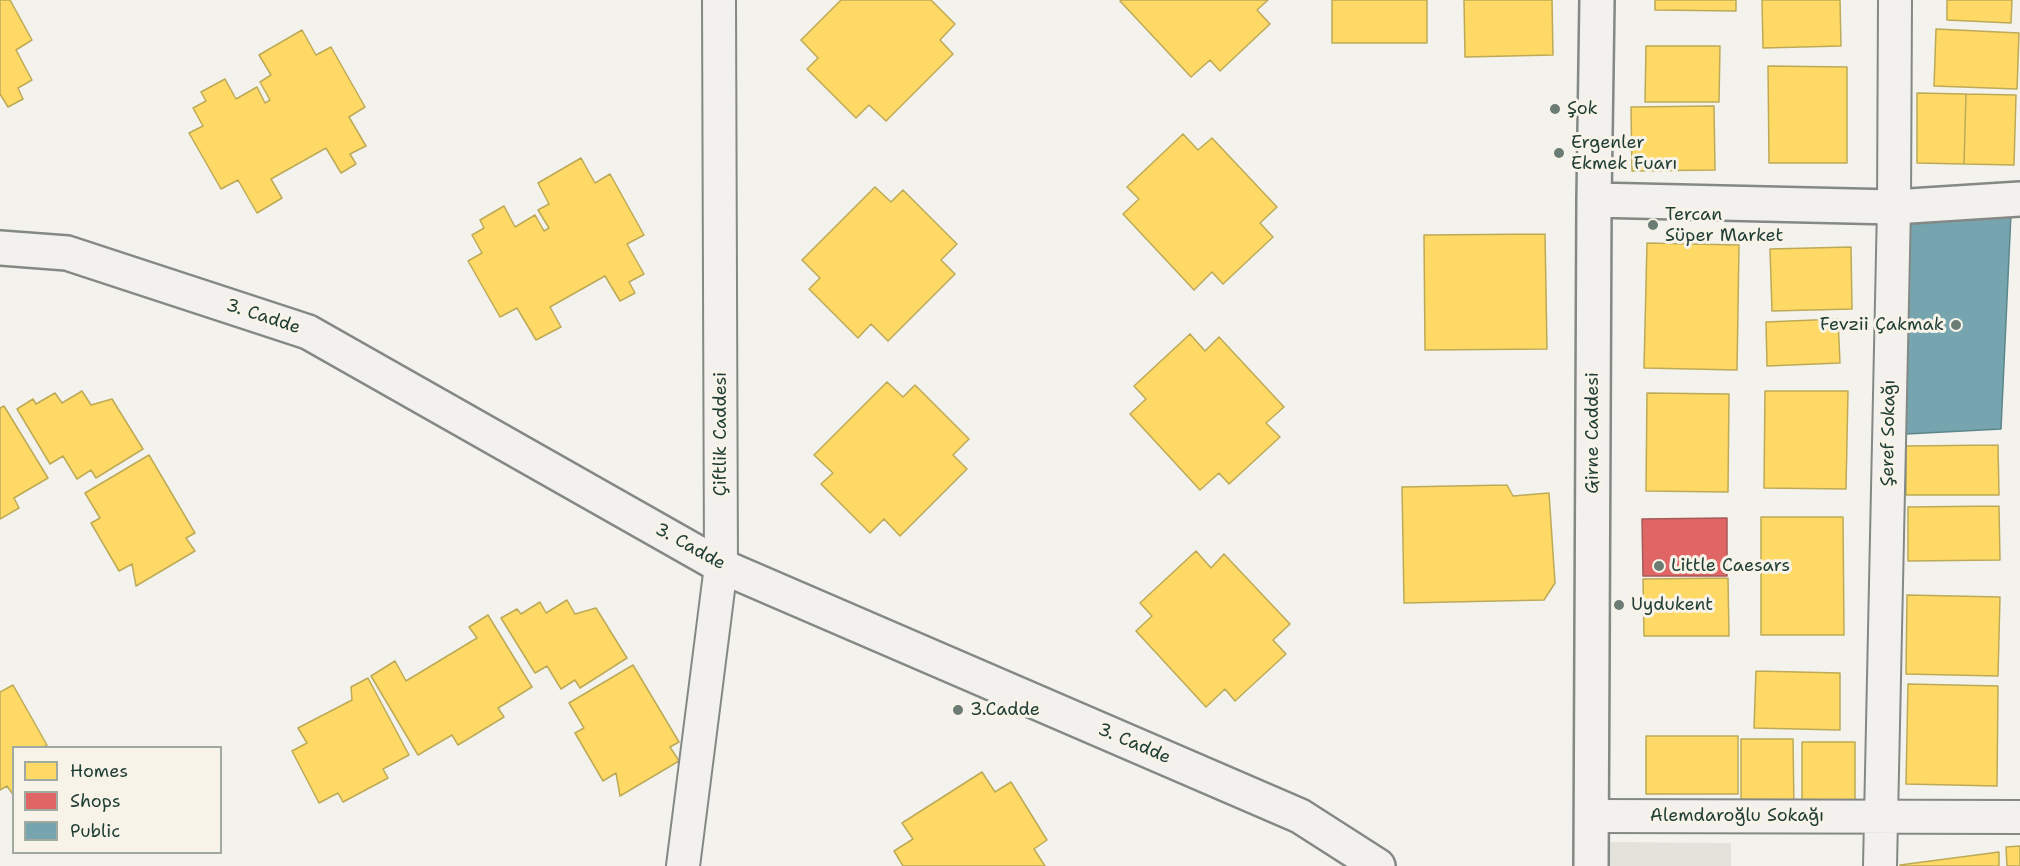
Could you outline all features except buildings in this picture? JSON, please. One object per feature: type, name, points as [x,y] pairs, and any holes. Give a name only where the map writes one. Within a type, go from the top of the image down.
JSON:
[{"type":"street","name":"Çiftlik Caddesi","points":[[683,866],[722,566],[719,0]]},
{"type":"street","name":"Girne Caddesi","points":[[1591,866],[1597,0]]},
{"type":"street","name":"Şeref Sokağı","points":[[1880,866],[1894,207],[1895,0]]},
{"type":"street","points":[[1594,200],[1894,207],[2020,199]]},
{"type":"street","name":"3. Cadde","points":[[0,248],[67,253],[308,332],[722,566],[1300,816],[1378,866]]},
{"type":"street","name":"Alemdaroğlu Sokağı","points":[[1591,816],[2020,817]]},
{"type":"shaded area","points":[[1609,842],[1731,843],[1731,866],[1610,866]]},
{"type":"place","name":"Şok","points":[[1555,109]]},
{"type":"place","name":"Ergenler Ekmek Fuarı","points":[[1559,153]]},
{"type":"place","name":"Tercan Süper Market","points":[[1653,225]]},
{"type":"place","name":"Fevzii Çakmak","points":[[1956,325]]},
{"type":"place","name":"Little Caesars","points":[[1659,566]]},
{"type":"place","name":"Uydukent","points":[[1619,605]]},
{"type":"place","name":"3.Cadde","points":[[958,710]]}]
